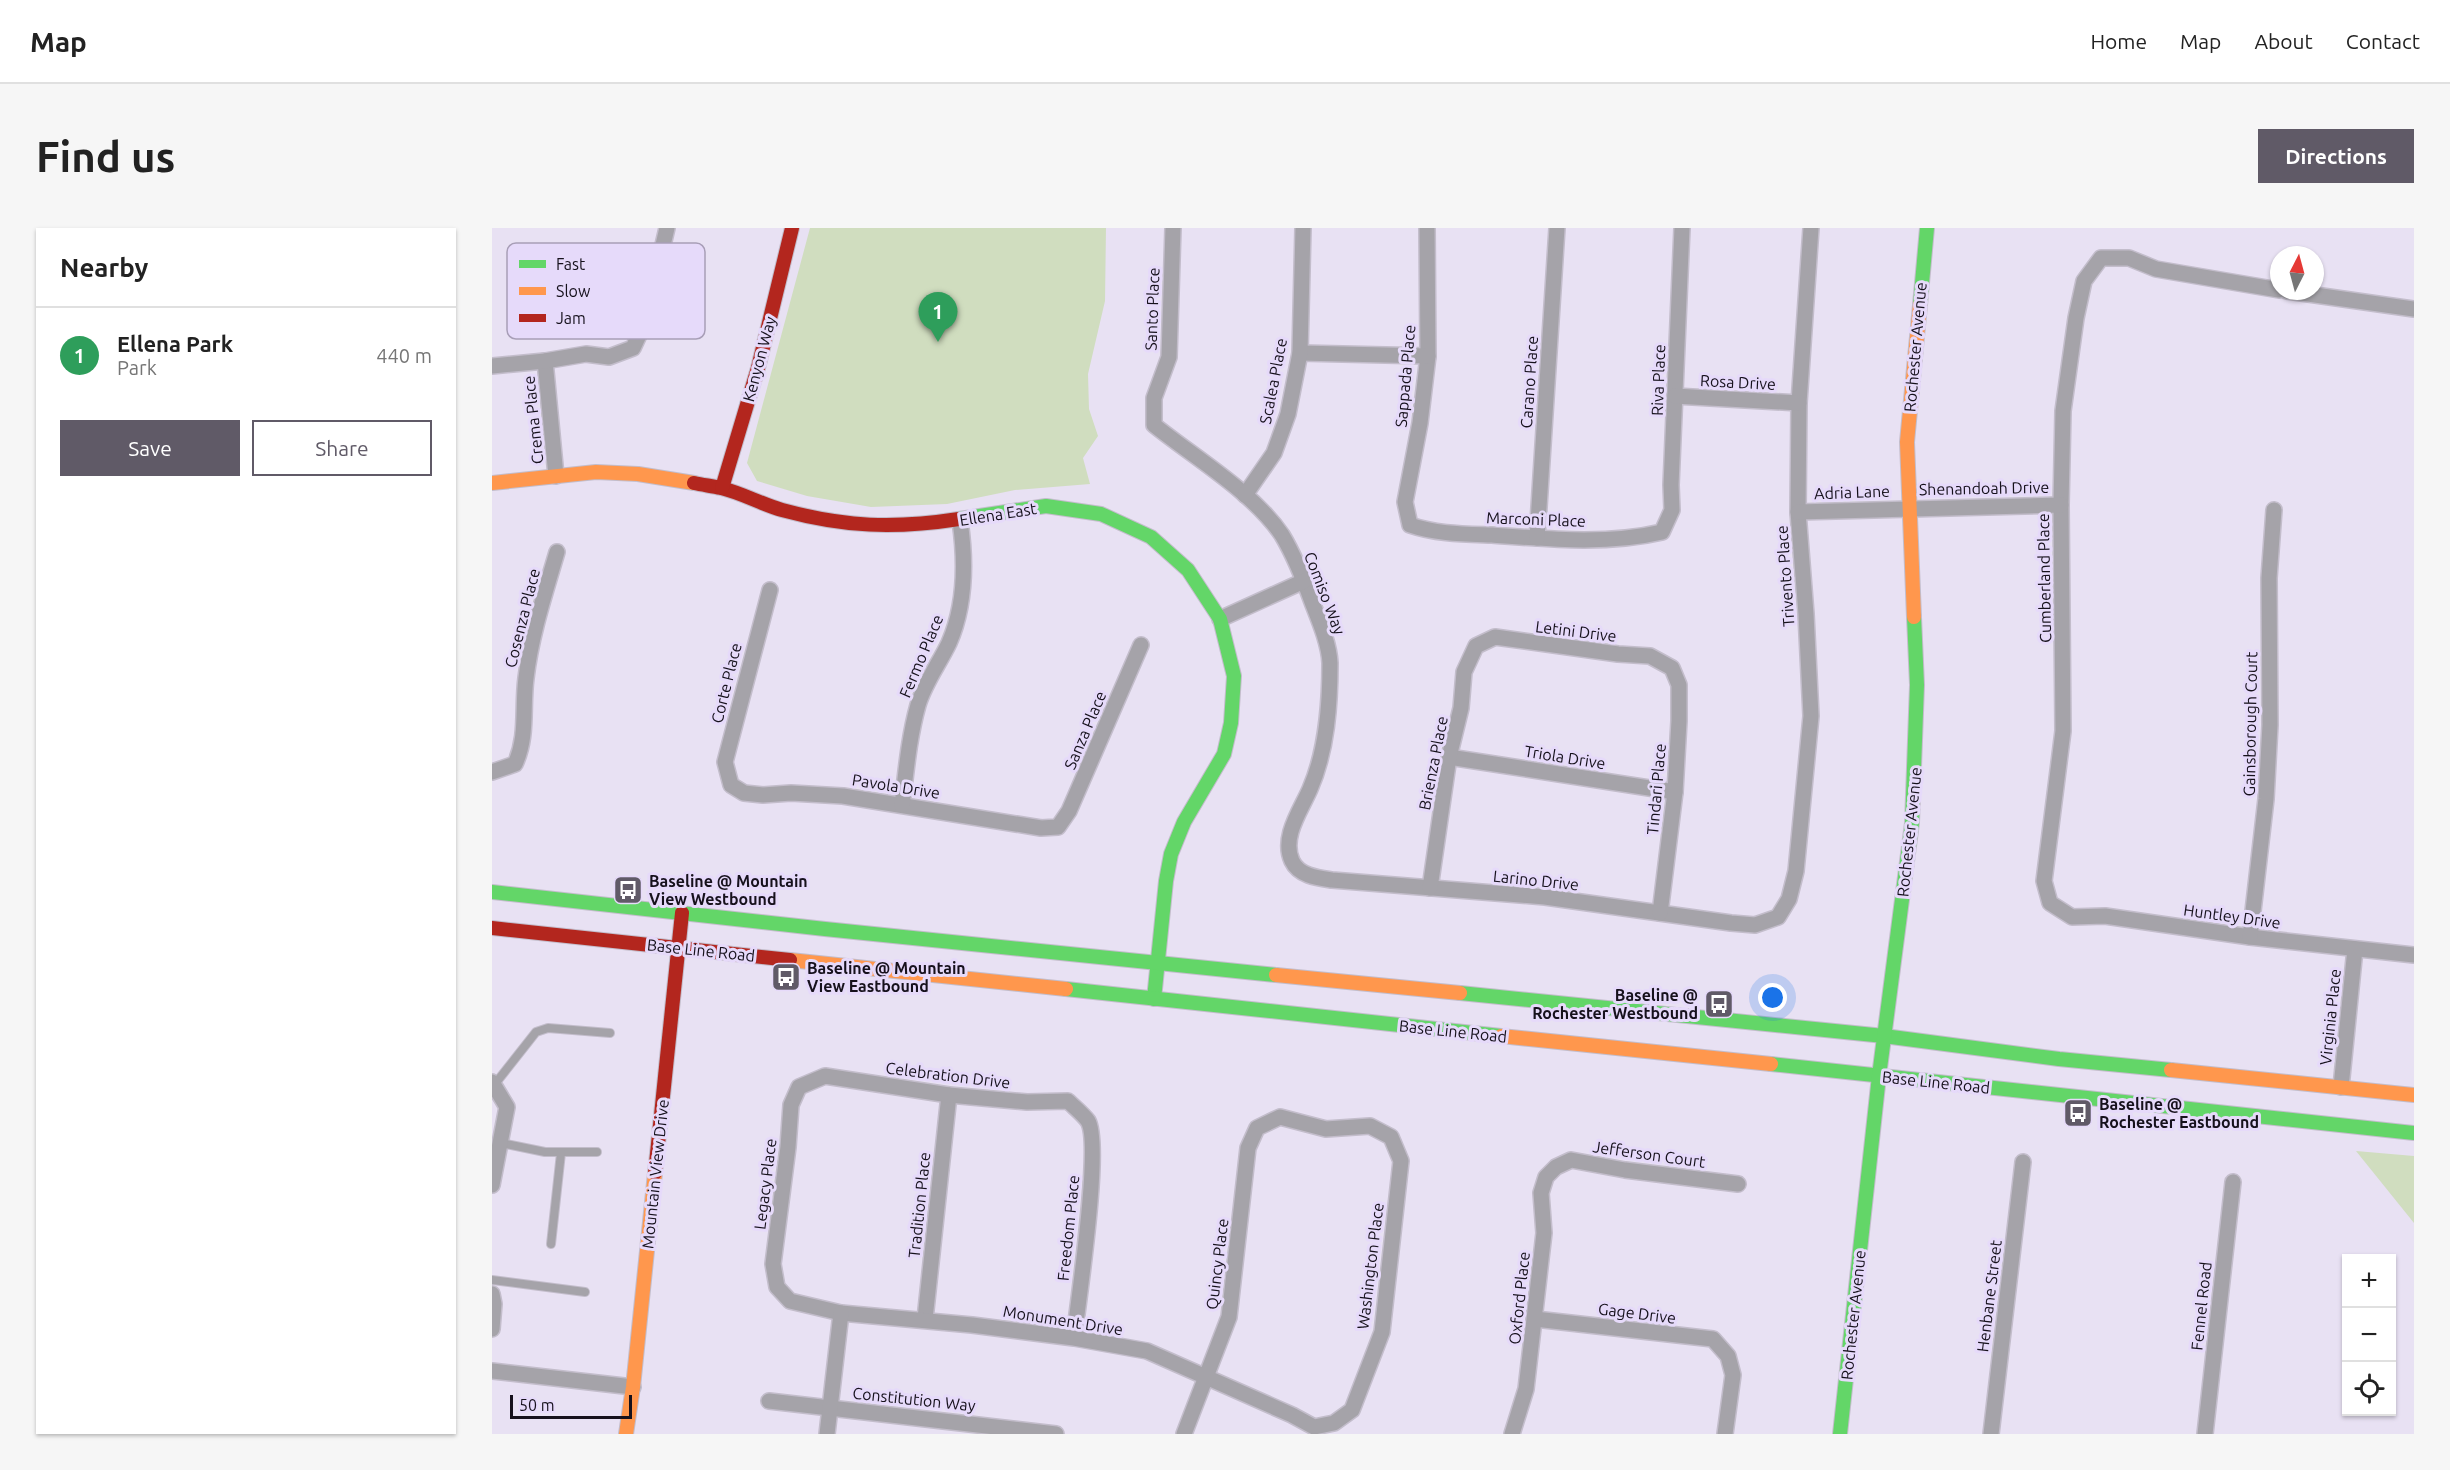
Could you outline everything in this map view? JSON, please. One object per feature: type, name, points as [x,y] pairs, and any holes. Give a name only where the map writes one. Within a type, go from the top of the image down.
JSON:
[{"type":"main road","name":"Kenyon Way","points":[[722,488],[758,368],[792,228]]},
{"type":"main road","name":"Rochester Avenue","points":[[1840,1434],[1879,1076],[1912,823],[1917,734],[1916,636],[1908,507],[1907,434],[1927,228]]},
{"type":"main road","name":"Ellena East","points":[[492,483],[596,472],[638,474],[722,488],[779,509],[834,522],[866,526],[916,526],[1046,506],[1101,514],[1151,537],[1188,570],[1220,619],[1234,676],[1231,723],[1224,754],[1184,822],[1171,855],[1166,881],[1154,999]]},
{"type":"main road","points":[[492,892],[1158,963],[1884,1036],[2058,1059],[2414,1095]]},
{"type":"main road","name":"Mountain View Drive","points":[[626,1434],[633,1387],[682,913]]},
{"type":"main road","name":"Base Line Road","points":[[492,928],[2414,1133]]},
{"type":"street","points":[[663,243],[667,228]]},
{"type":"street","name":"Santo Place","points":[[1154,425],[1154,398],[1169,357],[1173,228]]},
{"type":"street","name":"Scalea Place","points":[[1245,495],[1274,453],[1288,414],[1300,353],[1303,228]]},
{"type":"street","name":"Sappada Place","points":[[1410,525],[1405,502],[1420,423],[1428,356],[1427,228]]},
{"type":"street","name":"Carano Place","points":[[1538,538],[1557,228]]},
{"type":"street","name":"Riva Place","points":[[1662,532],[1672,510],[1671,485],[1682,228]]},
{"type":"street","name":"Trivento Place","points":[[1779,917],[1789,899],[1796,871],[1811,716],[1798,512],[1799,403],[1811,228]]},
{"type":"street","name":"Cumberland Place","points":[[2050,903],[2044,881],[2063,731],[2061,505],[2063,411],[2076,318],[2084,280],[2101,258],[2129,258],[2156,270],[2270,289]]},
{"type":"street","points":[[2324,296],[2414,309]]},
{"type":"street","points":[[492,366],[586,354],[609,357],[633,348],[637,339]]},
{"type":"street","points":[[1300,353],[1428,356]]},
{"type":"street","name":"Crema Place","points":[[545,361],[556,476]]},
{"type":"street","name":"Rosa Drive","points":[[1675,396],[1799,403]]},
{"type":"street","name":"Comiso Way","points":[[1154,425],[1245,495],[1281,535],[1304,581],[1320,621],[1330,661],[1326,736],[1312,786],[1291,830],[1289,845],[1292,863]]},
{"type":"street","name":"Shenandoah Drive","points":[[1908,507],[2061,505]]},
{"type":"street","name":"Adria Lane","points":[[1798,512],[1908,507]]},
{"type":"street","name":"Gainsborough Court","points":[[2250,937],[2267,788],[2270,725],[2269,578],[2274,510]]},
{"type":"street","name":"Fermo Place","points":[[902,805],[912,733],[919,704],[933,669],[948,644],[959,614],[965,577],[960,521]]},
{"type":"street","name":"Marconi Place","points":[[1410,525],[1428,532],[1538,538],[1633,539],[1662,532]]},
{"type":"street","name":"Cosenza Place","points":[[492,772],[515,764],[522,748],[525,678],[556,552]]},
{"type":"street","points":[[1220,619],[1304,581]]},
{"type":"street","name":"Corte Place","points":[[731,785],[726,762],[770,590]]},
{"type":"street","name":"Letini Drive","points":[[1476,646],[1495,637],[1618,654],[1650,656],[1672,668]]},
{"type":"street","name":"Sanza Place","points":[[1058,827],[1070,811],[1141,645]]},
{"type":"street","name":"Brienza Place","points":[[1430,888],[1449,757],[1461,708],[1464,672],[1476,646]]},
{"type":"street","name":"Tindari Place","points":[[1660,913],[1675,792],[1679,721],[1679,686],[1672,668]]},
{"type":"street","name":"Triola Drive","points":[[1449,757],[1675,792]]},
{"type":"street","name":"Pavola Drive","points":[[731,785],[744,793],[843,796],[1041,828],[1058,827]]},
{"type":"street","name":"Larino Drive","points":[[1292,863],[1308,876],[1332,880],[1545,897],[1755,925],[1779,917]]},
{"type":"street","name":"Huntley Drive","points":[[2050,903],[2072,917],[2105,916],[2250,937],[2414,955]]},
{"type":"street","name":"Virginia Place","points":[[2341,1087],[2355,949]]},
{"type":"street","name":"Celebration Drive","points":[[799,1087],[825,1076],[949,1095],[1027,1102],[1068,1101],[1088,1121]]},
{"type":"street","points":[[492,1185],[507,1107],[494,1083]]},
{"type":"street","name":"Legacy Place","points":[[777,1287],[773,1264],[791,1105],[799,1087]]},
{"type":"street","name":"Tradition Place","points":[[925,1319],[949,1095]]},
{"type":"street","name":"Quincy Place","points":[[1184,1434],[1229,1317],[1248,1148],[1257,1128],[1280,1116],[1326,1129],[1370,1126],[1391,1137]]},
{"type":"street","name":"Freedom Place","points":[[1074,1338],[1092,1176],[1092,1142],[1088,1121]]},
{"type":"street","name":"Washington Place","points":[[1334,1423],[1352,1410],[1382,1332],[1401,1161],[1391,1137]]},
{"type":"street","name":"Jefferson Court","points":[[1556,1167],[1571,1160],[1625,1170],[1738,1184]]},
{"type":"street","name":"Henbane Street","points":[[1991,1434],[2023,1162]]},
{"type":"street","name":"Oxford Place","points":[[1512,1434],[1526,1389],[1535,1319],[1544,1233],[1541,1193],[1546,1178],[1556,1167]]},
{"type":"street","name":"Fennel Road","points":[[2205,1434],[2233,1182]]},
{"type":"street","name":"Monument Drive","points":[[777,1287],[790,1301],[841,1313],[925,1319],[1074,1338],[1146,1351],[1292,1415],[1314,1427],[1334,1423]]},
{"type":"street","points":[[492,1294],[494,1304],[492,1329]]},
{"type":"street","points":[[827,1434],[841,1313]]},
{"type":"street","name":"Gage Drive","points":[[1535,1319],[1713,1339],[1728,1356],[1733,1375],[1725,1434]]},
{"type":"street","points":[[492,1371],[633,1387]]},
{"type":"street","name":"Constitution Way","points":[[769,1401],[1056,1434]]},
{"type":"lane","points":[[494,1083],[536,1032],[548,1028],[610,1033]]},
{"type":"lane","points":[[501,1143],[526,1149],[561,1153],[597,1152]]},
{"type":"lane","points":[[551,1244],[561,1153]]},
{"type":"lane","points":[[492,1280],[585,1292]]},
{"type":"green space","points":[[810,228],[1106,228],[1105,301],[1088,374],[1089,409],[1098,436],[1083,458],[1090,484],[1015,490],[947,504],[871,507],[807,496],[757,481],[747,463]]},
{"type":"green space","points":[[2356,1151],[2414,1156],[2414,1223]]},
{"type":"traffic: fast","points":[[1920,305],[1927,228]]},
{"type":"traffic: fast","points":[[959,519],[1046,506],[1101,514],[1151,537],[1188,570],[1220,619],[1234,676],[1231,723],[1224,754],[1184,822],[1171,854],[1166,881],[1154,999]]},
{"type":"traffic: fast","points":[[1840,1434],[1879,1076],[1912,823],[1917,685],[1914,617]]},
{"type":"traffic: fast","points":[[492,892],[1276,975]]},
{"type":"traffic: fast","points":[[1066,989],[1501,1036]]},
{"type":"traffic: fast","points":[[1460,993],[1884,1036],[2059,1059],[2171,1070]]},
{"type":"traffic: fast","points":[[1771,1064],[2414,1133]]},
{"type":"traffic: slow","points":[[1914,617],[1907,442],[1920,305]]},
{"type":"traffic: slow","points":[[492,483],[596,472],[638,474],[694,483]]},
{"type":"traffic: slow","points":[[790,960],[1066,989]]},
{"type":"traffic: slow","points":[[1276,975],[1460,993]]},
{"type":"traffic: slow","points":[[1501,1036],[1771,1064]]},
{"type":"traffic: slow","points":[[2171,1070],[2414,1095]]},
{"type":"traffic: slow","points":[[626,1434],[655,1173]]},
{"type":"traffic: jam","points":[[722,488],[758,368],[792,228]]},
{"type":"traffic: jam","points":[[694,483],[729,490],[767,505],[805,516],[849,523],[891,525],[959,519]]},
{"type":"traffic: jam","points":[[655,1173],[682,913]]},
{"type":"traffic: jam","points":[[492,928],[790,960]]},
{"type":"place","name":"Ellena Park","points":[[938,342]]},
{"type":"place","name":"Baseline @ Mountain View Westbound","points":[[628,890]]},
{"type":"place","name":"Baseline @ Mountain View Eastbound","points":[[786,977]]},
{"type":"place","name":"Baseline @ Rochester Westbound","points":[[1719,1004]]},
{"type":"place","name":"Baseline @ Rochester Eastbound","points":[[2078,1113]]}]
